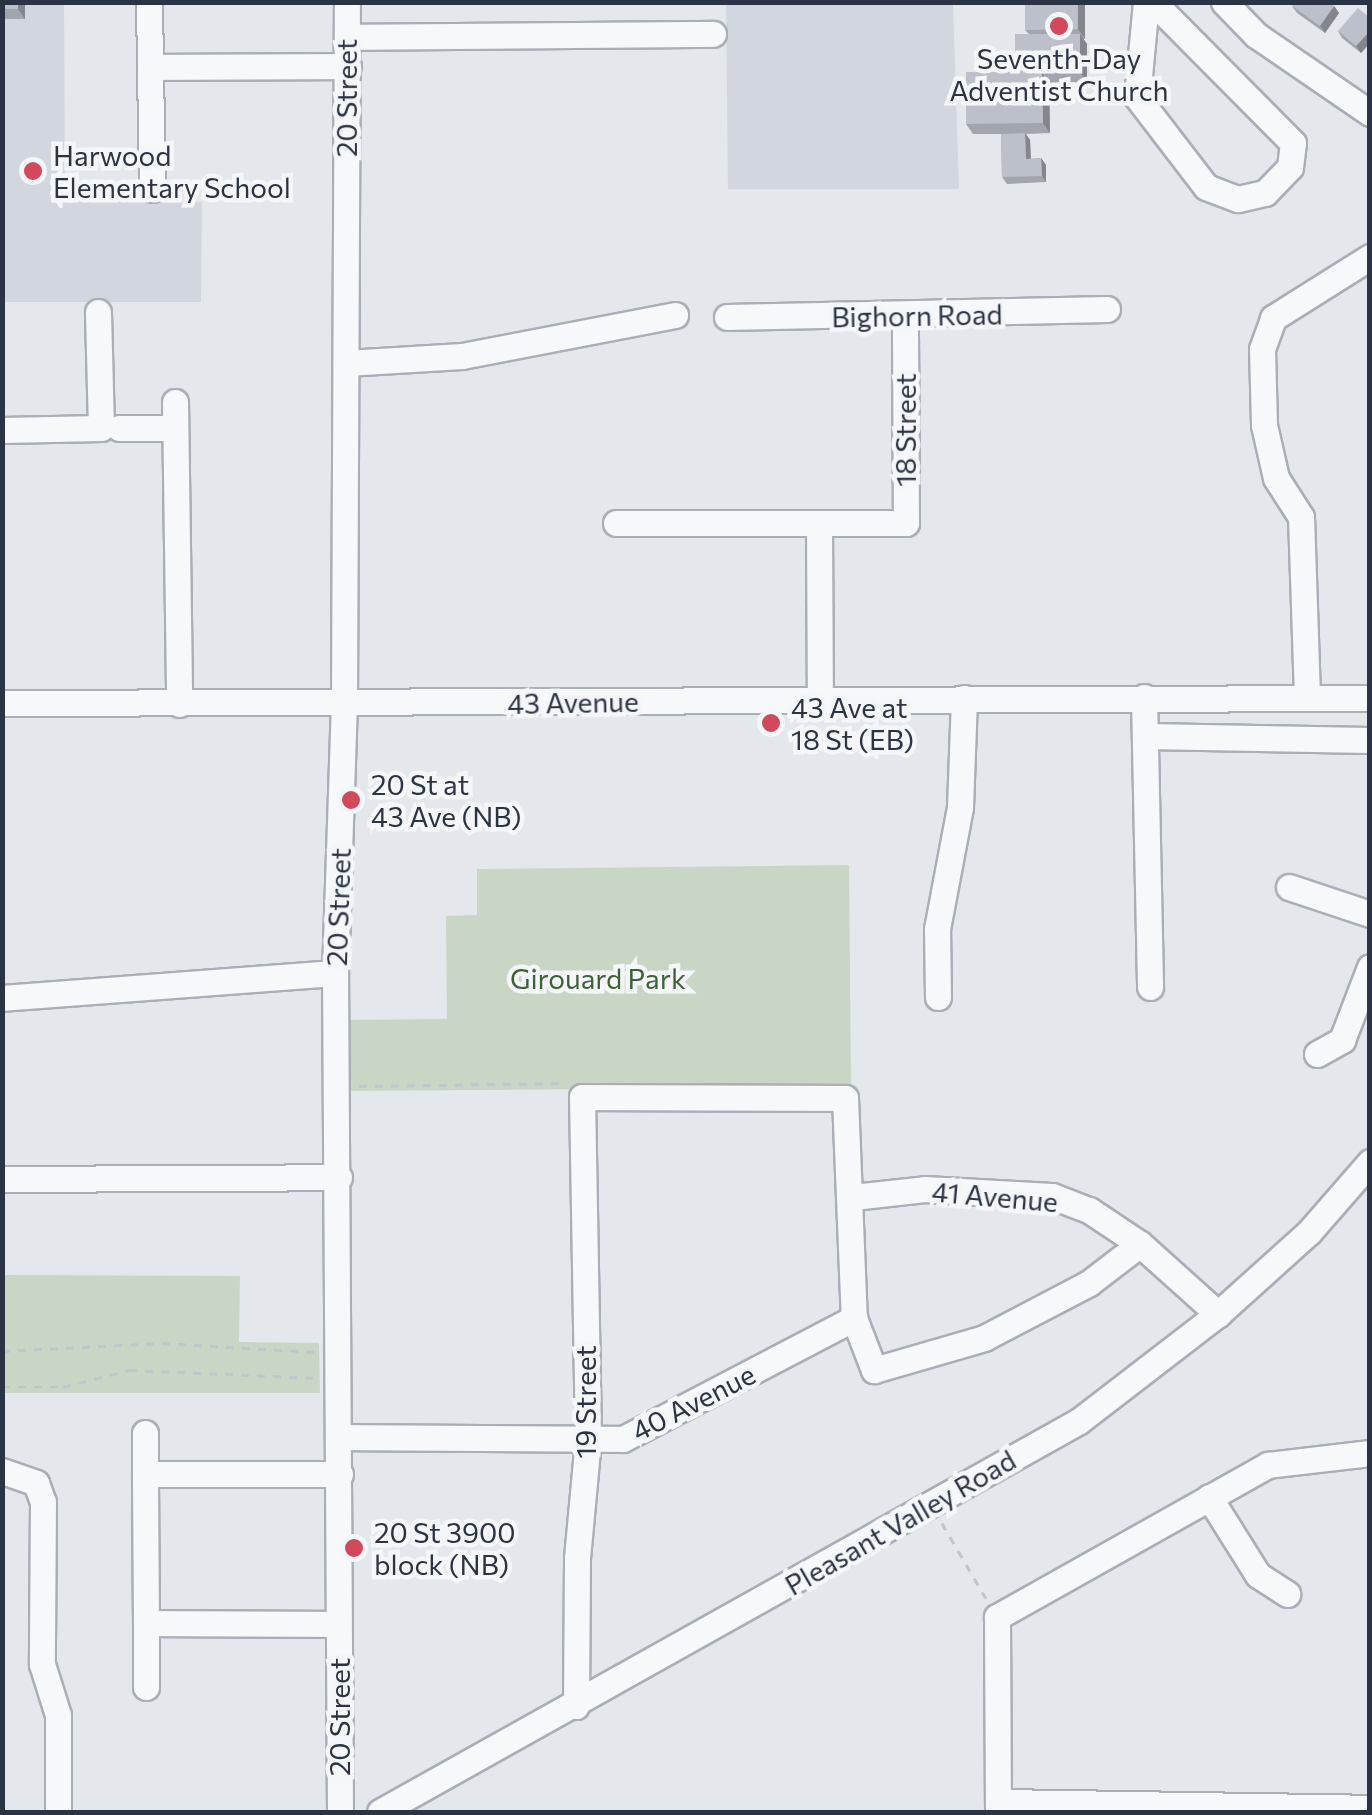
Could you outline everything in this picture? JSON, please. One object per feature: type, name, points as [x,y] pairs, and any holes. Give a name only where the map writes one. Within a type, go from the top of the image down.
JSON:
[{"type":"street","points":[[149,2],[152,189]]},
{"type":"street","name":"20 Street","points":[[340,1812],[335,972],[344,704],[347,2]]},
{"type":"street","points":[[1150,2],[1293,143],[1290,168],[1265,193],[1238,198],[1206,187],[1137,97],[1150,2]]},
{"type":"street","points":[[1224,2],[1256,35],[1369,112]]},
{"type":"street","points":[[346,36],[712,34]]},
{"type":"street","points":[[151,67],[348,66]]},
{"type":"street","points":[[1307,697],[1301,517],[1276,478],[1264,425],[1262,349],[1273,318],[1370,257]]},
{"type":"street","name":"Bighorn Road","points":[[727,316],[1107,310]]},
{"type":"street","points":[[2,430],[101,428],[98,312]]},
{"type":"street","points":[[346,363],[462,356],[674,316]]},
{"type":"street","name":"18 Street","points":[[819,525],[906,524],[905,316]]},
{"type":"street","points":[[119,428],[175,415],[179,704]]},
{"type":"street","points":[[616,522],[819,525],[820,699]]},
{"type":"street","points":[[1144,697],[1150,987]]},
{"type":"street","points":[[938,996],[937,929],[960,807],[964,698]]},
{"type":"street","name":"43 Avenue","points":[[2,703],[1370,698]]},
{"type":"street","points":[[1144,736],[1370,740]]},
{"type":"street","points":[[1289,887],[1370,914]]},
{"type":"street","points":[[1317,1054],[1342,1040],[1370,967]]},
{"type":"street","points":[[2,998],[335,972]]},
{"type":"street","points":[[582,1097],[845,1098],[853,1197],[854,1318],[874,1370],[984,1338],[1089,1283],[1140,1244]]},
{"type":"street","name":"19 Street","points":[[576,1706],[577,1558],[588,1440],[582,1097]]},
{"type":"street","name":"Pleasant Valley Road","points":[[380,1812],[576,1706],[1079,1421],[1218,1314],[1309,1232],[1370,1162]]},
{"type":"street","points":[[2,1179],[339,1178]]},
{"type":"street","name":"41 Avenue","points":[[853,1197],[926,1189],[1052,1196],[1089,1210],[1140,1244],[1218,1314]]},
{"type":"street","name":"40 Avenue","points":[[340,1436],[623,1439],[854,1318]]},
{"type":"street","points":[[145,1433],[146,1687]]},
{"type":"street","points":[[1370,1453],[1268,1465],[990,1606],[999,1807],[1370,1808]]},
{"type":"street","points":[[2,1472],[36,1483],[43,1502],[42,1664],[58,1716],[58,1812]]},
{"type":"street","points":[[146,1474],[340,1474]]},
{"type":"street","points":[[1209,1497],[1258,1575],[1287,1594]]},
{"type":"street","points":[[146,1622],[338,1624]]},
{"type":"path","points":[[338,1086],[577,1083],[582,1097]]},
{"type":"path","points":[[2,1351],[162,1343],[340,1367]]},
{"type":"path","points":[[2,1387],[63,1387],[129,1370],[340,1367]]},
{"type":"path","points":[[935,1503],[990,1606]]},
{"type":"shaded area","name":"Harwood Elementary School","points":[[2,3],[64,3],[65,201],[202,202],[201,302],[3,302]]},
{"type":"shaded area","points":[[726,3],[953,4],[959,189],[728,189]]},
{"type":"green space","name":"Girouard Park","points":[[849,865],[851,1087],[347,1091],[346,1020],[447,1019],[446,916],[477,915],[477,869]]},
{"type":"green space","points":[[3,1275],[240,1276],[239,1342],[319,1343],[320,1393],[3,1393]]},
{"type":"building","points":[[2,2],[18,2],[18,9],[2,9]]},
{"type":"building","points":[[1078,2],[1078,29],[1025,30],[1025,3]]},
{"type":"building","points":[[1294,2],[1328,2],[1334,6],[1320,26],[1292,6]]},
{"type":"building","points":[[1358,8],[1370,18],[1370,31],[1356,46],[1338,31]]},
{"type":"building","points":[[1015,34],[1080,34],[1080,72],[1042,73],[1043,123],[966,124],[966,72],[1006,72],[1015,60]]},
{"type":"building","points":[[1025,133],[1026,159],[1041,158],[1042,176],[1002,177],[1001,134]]},
{"type":"place","name":"Seventh-Day Adventist Church","points":[[1059,26]]},
{"type":"place","name":"Harwood Elementary School","points":[[33,171]]},
{"type":"place","name":"43 Ave at 18 St (EB)","points":[[771,723]]},
{"type":"place","name":"20 St at 43 Ave (NB)","points":[[351,800]]},
{"type":"place","name":"20 St 3900 block (NB)","points":[[354,1548]]}]
